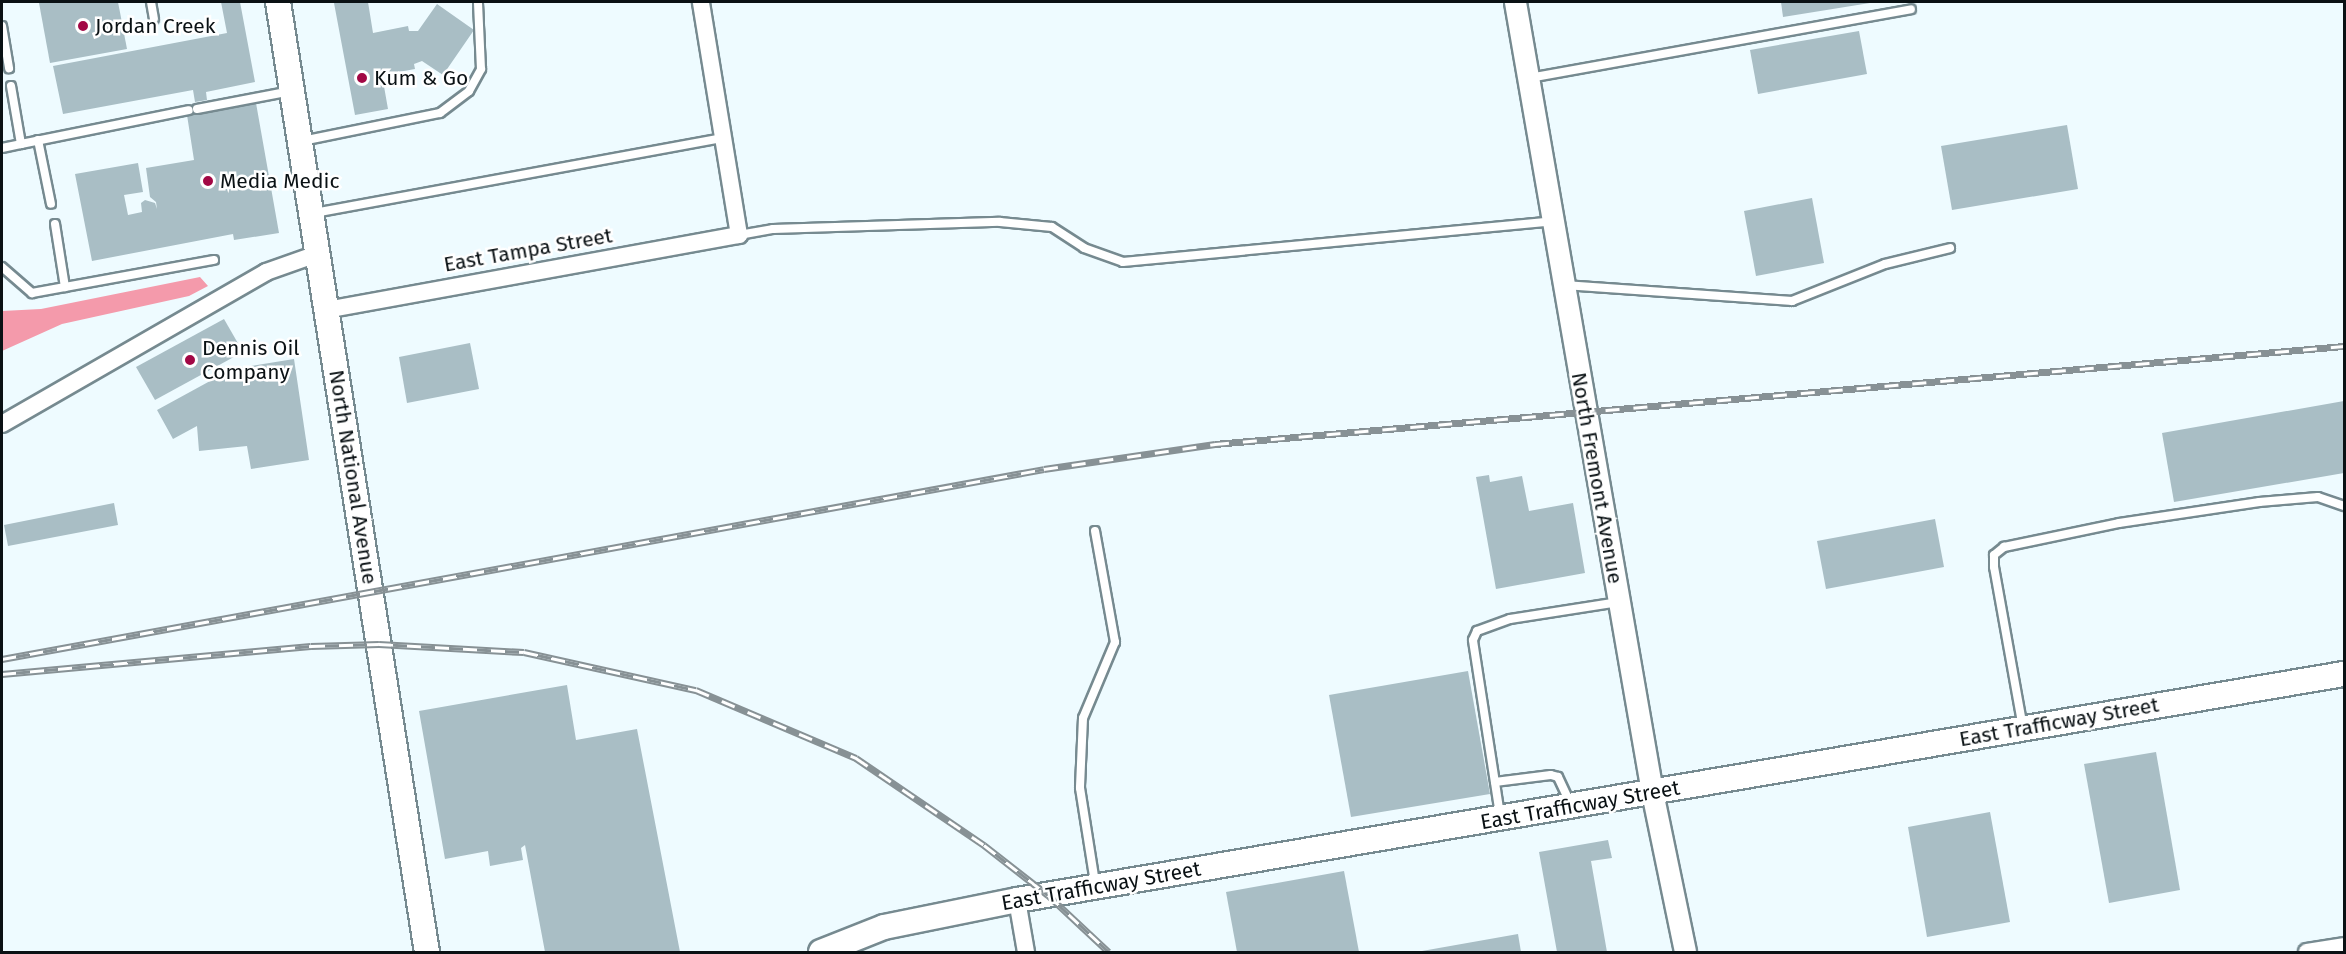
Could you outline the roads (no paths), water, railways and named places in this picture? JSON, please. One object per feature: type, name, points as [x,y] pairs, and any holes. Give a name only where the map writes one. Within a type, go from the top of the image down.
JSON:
[{"type":"main road","name":"North National Avenue","points":[[278,2],[427,952]]},
{"type":"main road","name":"East Trafficway Street","points":[[821,952],[893,925],[1017,900],[2344,674]]},
{"type":"street","points":[[701,2],[739,235]]},
{"type":"street","name":"North Fremont Avenue","points":[[1515,2],[1652,792],[1685,952]]},
{"type":"street","name":"East Tampa Street","points":[[326,310],[739,235]]},
{"type":"street","points":[[2,424],[266,272],[317,254]]},
{"type":"street","points":[[1017,900],[1026,952]]},
{"type":"street","points":[[2307,952],[2344,946]]},
{"type":"lane","points":[[151,2],[154,19]]},
{"type":"lane","points":[[298,141],[440,113],[469,91],[481,69],[478,2]]},
{"type":"lane","points":[[1529,78],[1911,9]]},
{"type":"lane","points":[[2,26],[9,68]]},
{"type":"lane","points":[[11,86],[21,144]]},
{"type":"lane","points":[[2,148],[291,91]]},
{"type":"lane","points":[[310,213],[723,138]]},
{"type":"lane","points":[[38,140],[51,204]]},
{"type":"lane","points":[[739,235],[773,229],[1000,222],[1052,227],[1084,248],[1123,262],[1553,221]]},
{"type":"lane","points":[[55,224],[65,287]]},
{"type":"lane","points":[[1564,285],[1792,300],[1885,264],[1950,248]]},
{"type":"lane","points":[[2,267],[32,292],[214,260]]},
{"type":"lane","points":[[2023,729],[1994,567],[1994,555],[2004,547],[2119,523],[2259,502],[2318,497],[2344,506]]},
{"type":"lane","points":[[1095,531],[1115,642],[1083,718],[1080,788],[1096,887]]},
{"type":"lane","points":[[1500,818],[1473,640],[1477,631],[1510,619],[1619,602]]},
{"type":"lane","points":[[1495,782],[1551,775],[1558,777],[1571,806]]},
{"type":"railway","points":[[2,659],[1044,469],[1215,444],[2344,346]]},
{"type":"railway","points":[[2,674],[311,646],[379,644],[524,652],[696,690],[856,758],[984,845],[1048,895],[1109,952]]},
{"type":"place","name":"Jordan Creek","points":[[83,26]]},
{"type":"place","name":"Kum & Go","points":[[362,78]]},
{"type":"place","name":"Media Medic","points":[[208,181]]},
{"type":"place","name":"Dennis Oil Company","points":[[190,360]]}]
